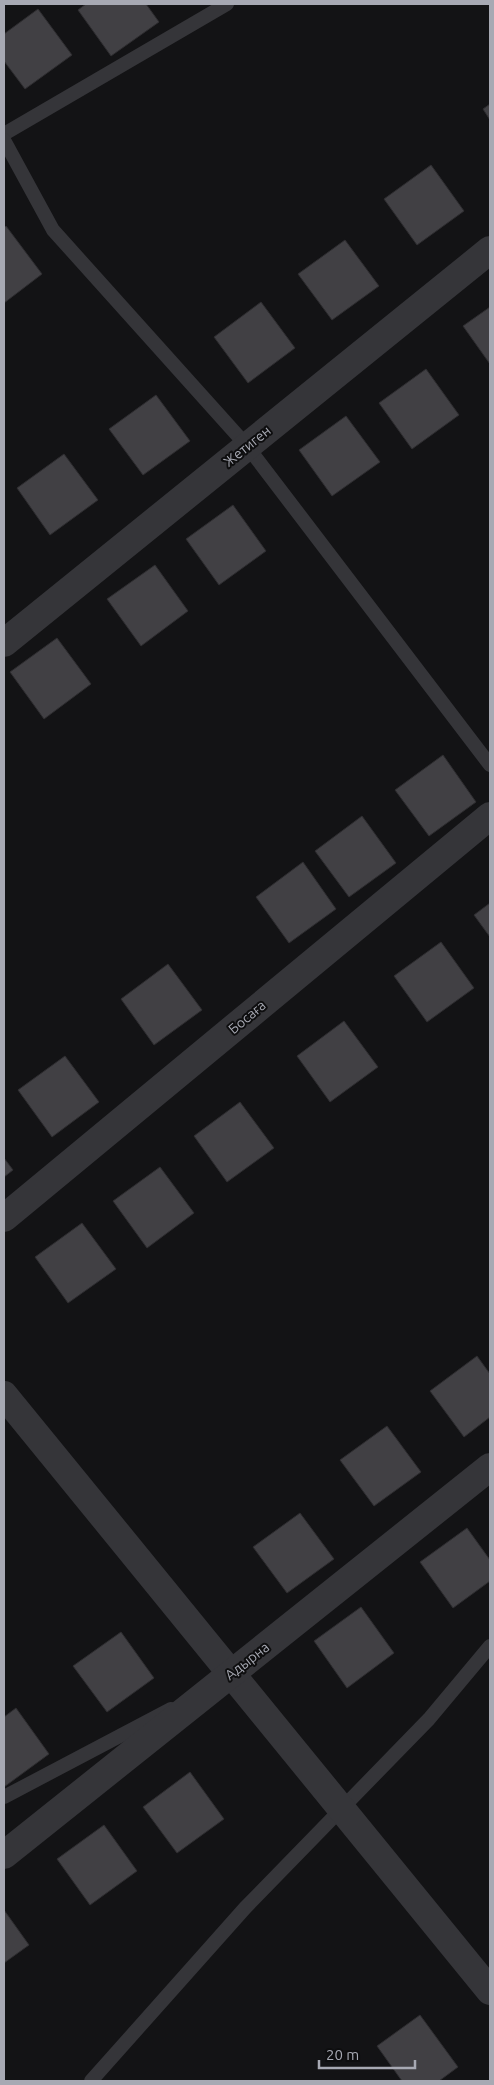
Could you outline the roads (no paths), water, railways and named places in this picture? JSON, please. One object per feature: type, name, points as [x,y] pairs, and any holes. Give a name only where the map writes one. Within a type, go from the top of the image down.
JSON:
[{"type":"street","name":"Жетиген","points":[[4,643],[490,250]]},
{"type":"street","name":"Босаға","points":[[4,1218],[490,816]]},
{"type":"street","points":[[4,1395],[226,1678],[342,1809],[490,1991]]},
{"type":"street","name":"Адырна","points":[[4,1855],[490,1468]]},
{"type":"lane","points":[[4,134],[227,4]]},
{"type":"lane","points":[[4,140],[53,230],[247,446],[490,765]]},
{"type":"lane","points":[[91,2081],[246,1908],[429,1719],[490,1646]]},
{"type":"lane","points":[[4,1797],[226,1678]]}]
